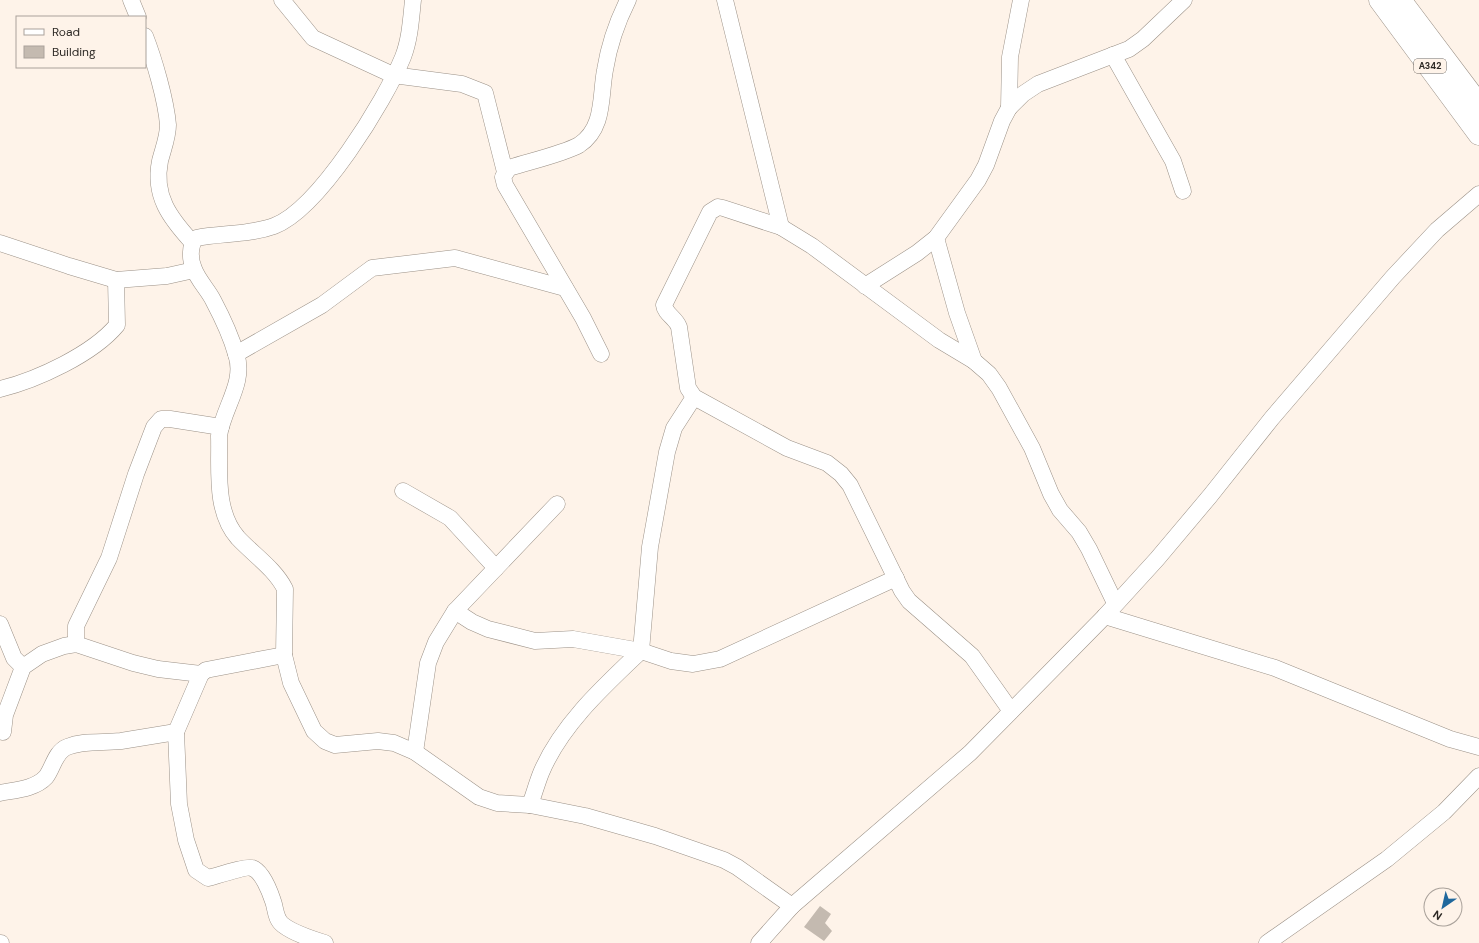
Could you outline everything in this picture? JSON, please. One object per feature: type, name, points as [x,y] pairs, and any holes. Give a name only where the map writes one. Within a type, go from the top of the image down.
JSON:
[{"type":"highway","name":"A342","points":[[1380,0],[1479,134]]},
{"type":"highway","name":"A342","points":[[1400,0],[1479,105]]},
{"type":"street","points":[[131,0],[138,16]]},
{"type":"street","points":[[282,0],[313,38],[393,75],[462,84],[485,93],[505,172]]},
{"type":"street","points":[[412,0],[410,28],[403,56],[377,109],[334,171],[299,210],[274,226],[243,233],[196,238],[192,242],[190,248],[194,270],[214,301],[236,354],[239,365],[238,378],[219,436],[221,504],[228,524],[237,537],[277,576],[285,590],[284,655],[291,683],[314,731],[325,741],[335,745],[378,741],[394,743],[415,752],[479,797],[497,803],[530,805],[585,816],[655,836],[724,860],[753,878],[792,906]]},
{"type":"street","points":[[601,354],[565,288],[505,185],[503,177],[509,168],[579,145],[595,128],[599,116],[605,70],[613,37],[628,0]]},
{"type":"street","points":[[725,0],[782,227]]},
{"type":"street","points":[[1009,108],[1010,57],[1021,0]]},
{"type":"street","points":[[865,286],[917,253],[936,238],[978,180],[986,164],[1002,121],[1009,108],[1023,94],[1038,84],[1129,48],[1143,39],[1184,0]]},
{"type":"street","points":[[146,38],[151,51],[168,125],[159,167],[158,184],[164,203],[172,220],[192,242]]},
{"type":"street","points":[[1113,55],[1173,161],[1183,191]]},
{"type":"street","points":[[759,943],[792,906],[970,753],[1104,616],[1157,559],[1210,496],[1272,418],[1398,271],[1437,230],[1479,194]]},
{"type":"street","points":[[1011,711],[972,656],[909,601],[850,485],[841,474],[827,463],[786,448],[694,397],[688,388],[679,327],[674,319],[666,312],[664,305],[710,212],[718,207],[723,208],[782,227],[812,246],[939,340],[974,361],[999,388],[1032,448],[1051,494],[1060,510],[1079,532],[1089,549],[1115,603]]},
{"type":"street","points":[[936,238],[974,361]]},
{"type":"street","points":[[0,243],[116,280],[167,276],[194,270]]},
{"type":"street","points":[[236,354],[322,305],[372,268],[454,258],[565,288]]},
{"type":"street","points":[[0,389],[24,383],[62,366],[109,334],[117,325],[116,280]]},
{"type":"street","points":[[530,805],[541,772],[558,742],[611,680],[642,651],[650,547],[667,452],[674,428],[694,397]]},
{"type":"street","points":[[76,644],[76,626],[109,558],[136,474],[154,427],[161,420],[170,419],[221,427]]},
{"type":"street","points":[[403,491],[450,518],[496,568]]},
{"type":"street","points":[[415,752],[428,663],[436,642],[455,611],[557,504]]},
{"type":"street","points":[[455,611],[472,622],[488,629],[535,641],[573,638],[642,651],[671,661],[693,664],[720,659],[896,578]]},
{"type":"street","points":[[1104,616],[1275,668],[1450,739],[1479,747]]},
{"type":"street","points":[[0,624],[14,658],[23,667]]},
{"type":"street","points":[[3,732],[5,715],[23,667],[42,654],[64,646],[76,644],[133,663],[158,669],[200,674]]},
{"type":"street","points":[[284,655],[206,670],[200,674],[176,732],[179,804],[186,840],[196,870],[208,878],[232,873],[244,868],[253,868],[259,873],[273,901],[277,917],[283,925],[306,937],[326,943]]},
{"type":"street","points":[[0,793],[26,788],[40,782],[46,776],[56,757],[65,748],[82,743],[120,741],[176,732]]},
{"type":"street","points":[[1267,943],[1387,859],[1444,812],[1479,776]]},
{"type":"building","points":[[820,906],[831,914],[825,923],[832,931],[824,941],[804,927]]}]
